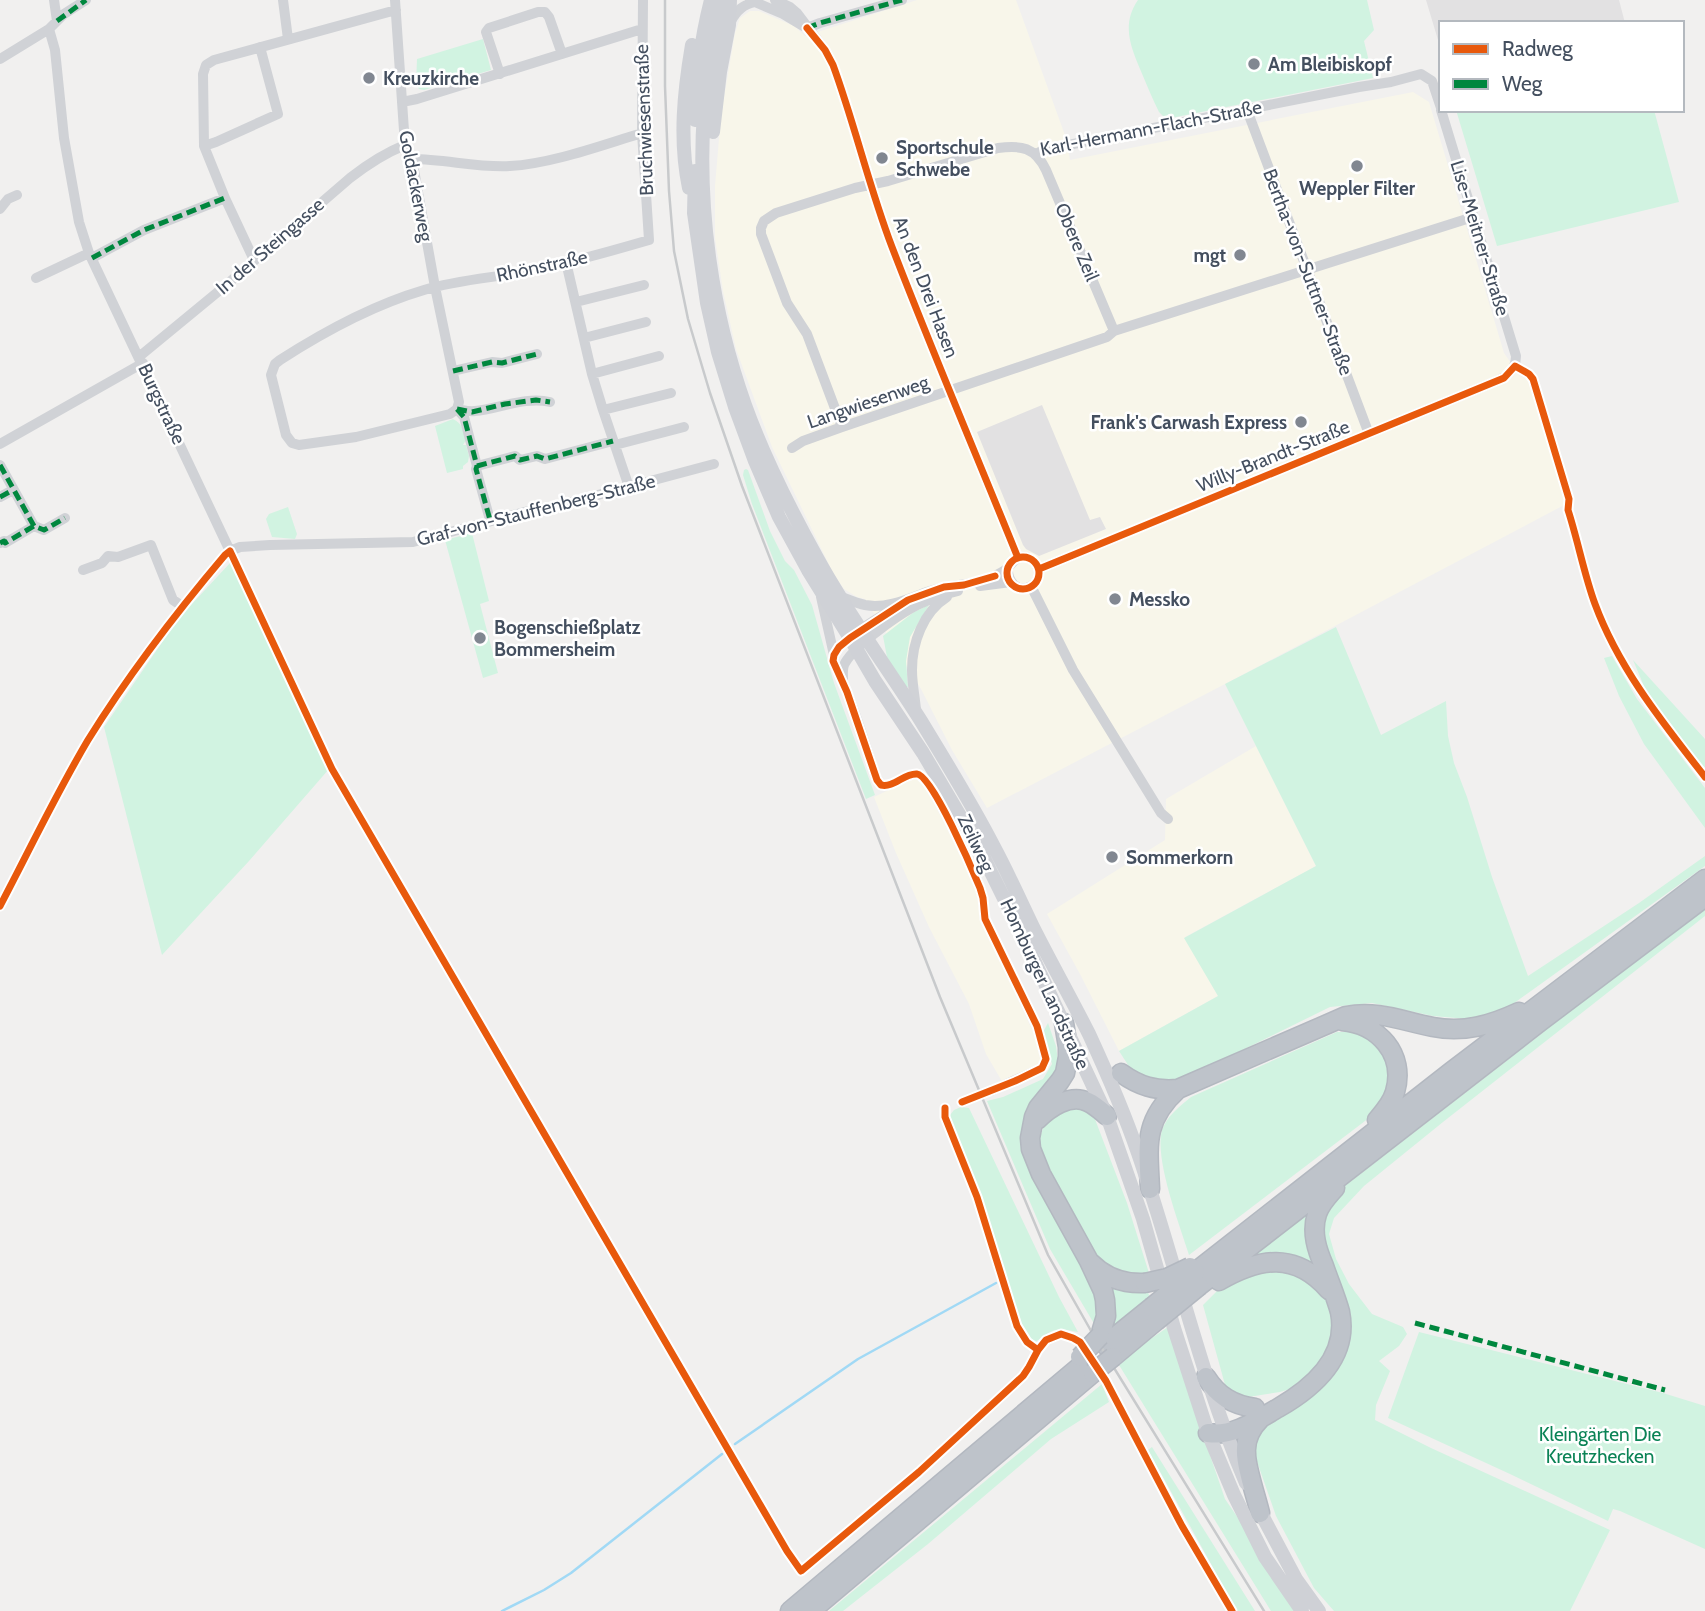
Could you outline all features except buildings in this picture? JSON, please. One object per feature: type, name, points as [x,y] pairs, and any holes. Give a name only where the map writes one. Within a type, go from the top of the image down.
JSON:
[{"type":"highway","points":[[811,1611],[1106,1346],[1154,1314],[1547,999],[1705,879]]},
{"type":"highway","points":[[1154,1314],[1177,1304],[1225,1248],[1705,897]]},
{"type":"highway","points":[[1121,1073],[1154,1089],[1178,1088],[1346,1016],[1371,1013],[1434,1027],[1462,1029],[1490,1024],[1547,999]]},
{"type":"highway","points":[[1219,1430],[1283,1405],[1307,1388],[1328,1368],[1340,1341],[1339,1312],[1318,1252],[1315,1233],[1317,1213],[1390,1103],[1397,1078],[1392,1053],[1376,1033],[1353,1022],[1328,1023]]},
{"type":"highway","points":[[790,1611],[1106,1346],[1105,1300],[1089,1261],[1035,1161],[1030,1138],[1038,1108],[1065,1073],[1068,1046],[1064,1023]]},
{"type":"highway","points":[[1150,1189],[1149,1136],[1152,1125],[1162,1105],[1178,1088]]},
{"type":"highway","points":[[1032,1129],[1045,1112],[1072,1100],[1086,1100],[1107,1116]]},
{"type":"highway","points":[[1089,1261],[1103,1273],[1136,1284],[1167,1278],[1197,1279],[1258,1263],[1281,1262],[1302,1268],[1321,1280],[1335,1298]]},
{"type":"highway","points":[[1206,1377],[1222,1396],[1234,1404],[1258,1413]]},
{"type":"highway","points":[[1258,1413],[1249,1435],[1246,1452],[1260,1513]]},
{"type":"main road","points":[[700,214],[714,113],[714,11],[723,0]]},
{"type":"main road","points":[[714,11],[730,0]]},
{"type":"main road","name":"Homburger Landstraße","points":[[714,11],[701,48],[696,92],[700,214],[707,303],[718,352],[735,407],[779,517],[820,589],[916,714],[993,845],[1087,1030],[1122,1108],[1150,1189],[1206,1377],[1234,1495],[1265,1558],[1302,1611]]},
{"type":"main road","name":"Homburger Landstraße","points":[[700,214],[728,348],[764,453],[839,596],[875,681],[923,753],[979,848],[1064,1023],[1107,1116],[1143,1219],[1178,1340],[1260,1513],[1296,1579],[1319,1611]]},
{"type":"main road","points":[[1087,1030],[1121,1073]]},
{"type":"street","points":[[54,0],[57,21]]},
{"type":"street","points":[[0,59],[49,29],[86,0]]},
{"type":"street","points":[[283,0],[288,39]]},
{"type":"street","name":"Bruchwiesenstraße","points":[[642,0],[642,133],[649,240]]},
{"type":"street","name":"An den Drei Hasen","points":[[775,0],[793,10],[802,19],[833,65],[870,185],[948,391],[1018,558]]},
{"type":"street","points":[[807,28],[902,0]]},
{"type":"street","name":"An den Drei Hasen","points":[[714,11],[737,12],[752,1],[807,28]]},
{"type":"street","points":[[254,260],[204,146],[203,74],[206,65],[214,60],[395,5]]},
{"type":"street","name":"Goldackerweg","points":[[395,5],[405,145],[412,159],[459,402],[457,409],[464,417],[491,520]]},
{"type":"street","points":[[500,74],[486,32],[489,28],[538,12],[545,12],[550,17],[562,54]]},
{"type":"street","name":"Burgstraße","points":[[49,29],[55,50],[64,138],[79,222],[91,255],[230,551]]},
{"type":"street","points":[[402,102],[642,29]]},
{"type":"street","points":[[204,146],[278,114],[260,47]]},
{"type":"street","name":"Karl-Hermann-Flach-Straße","points":[[842,427],[807,334],[787,303],[761,234],[764,221],[776,213],[998,148],[1024,148],[1036,154],[1054,148],[1421,74],[1432,81]]},
{"type":"street","name":"Lise-Meitner-Straße","points":[[1432,81],[1439,103]]},
{"type":"street","name":"Bertha-von-Suttner-Straße","points":[[1247,110],[1369,433]]},
{"type":"street","name":"Lise-Meitner-Straße","points":[[1442,112],[1516,356],[1515,366]]},
{"type":"street","points":[[412,159],[499,166],[520,165],[555,158],[642,133]]},
{"type":"street","name":"In der Steingasse","points":[[0,444],[141,359],[350,178],[380,157],[405,145]]},
{"type":"street","name":"Obere Zeil","points":[[1036,154],[1046,170],[1114,331]]},
{"type":"street","points":[[0,209],[8,199],[17,195]]},
{"type":"street","points":[[36,278],[144,230],[225,198]]},
{"type":"street","name":"Langwiesenweg","points":[[792,448],[803,441],[842,427],[1107,337],[1114,331],[1473,217]]},
{"type":"street","name":"Rhönstraße","points":[[550,402],[536,400],[472,412],[457,409],[450,414],[367,435],[299,445],[292,443],[286,435],[271,375],[272,368],[280,360],[324,333],[374,308],[435,287],[523,272],[649,240]]},
{"type":"street","points":[[566,262],[592,374],[629,487]]},
{"type":"street","points":[[576,302],[644,285]]},
{"type":"street","points":[[584,338],[646,322]]},
{"type":"street","points":[[453,371],[537,354]]},
{"type":"street","points":[[592,374],[659,356]]},
{"type":"street","name":"Willy-Brandt-Straße","points":[[1038,569],[1504,378],[1515,366]]},
{"type":"street","points":[[603,410],[671,393]]},
{"type":"street","points":[[477,466],[515,456],[520,460],[537,456],[545,459],[684,427]]},
{"type":"street","name":"Graf-von-Stauffenberg-Straße","points":[[230,551],[240,547],[271,545],[413,542],[536,509],[549,509],[714,464]]},
{"type":"street","points":[[0,465],[34,526],[44,530],[65,518]]},
{"type":"street","points":[[0,497],[13,490]]},
{"type":"street","points":[[0,543],[5,543],[34,526]]},
{"type":"street","points":[[83,570],[102,563],[108,556],[118,557],[151,545],[173,600],[182,606]]},
{"type":"street","points":[[0,906],[86,744],[142,659],[182,606],[230,551]]},
{"type":"street","points":[[839,596],[866,606],[908,600],[943,587],[987,579],[1023,557],[1032,560],[1038,569],[1038,578],[1031,586],[1019,588],[1011,582],[1008,568]]},
{"type":"street","points":[[834,655],[839,647],[859,639],[920,603],[956,592],[1011,582]]},
{"type":"street","points":[[1031,586],[1073,670],[1161,813],[1168,819]]},
{"type":"street","name":"Zeilweg","points":[[820,589],[834,661],[877,780],[881,785],[887,786],[915,774],[920,774],[925,779],[942,808],[980,888],[985,919],[1040,1036],[1046,1059],[1042,1068],[991,1091]]},
{"type":"street","points":[[916,714],[912,671],[913,653],[919,631],[936,606],[956,592]]},
{"type":"street","points":[[843,683],[844,664],[859,639],[908,600]]},
{"type":"shaded area","points":[[917,0],[1016,0],[1066,138],[1070,160],[1413,92],[1429,102],[1504,353],[1520,376],[1529,380],[1568,503],[987,808],[952,750],[921,689],[865,599],[844,589],[833,573],[772,447],[736,349],[715,238],[715,186],[721,115],[740,18],[750,11],[759,11],[794,26],[805,36]]},
{"type":"shaded area","points":[[1426,0],[1619,0],[1624,21],[1439,21],[1439,43]]},
{"type":"shaded area","points":[[1042,405],[1090,520],[1100,517],[1106,529],[1039,556],[1023,545],[977,432]]},
{"type":"shaded area","points":[[1256,746],[1316,866],[1185,937],[1218,996],[1119,1051],[1047,914],[1165,840],[1166,799]]},
{"type":"shaded area","points":[[914,778],[922,782],[957,846],[975,886],[985,928],[1040,1047],[1043,1062],[1003,1083],[986,1054],[969,1004],[929,927],[874,797]]},
{"type":"green space","name":"Am Bleibiskopf","points":[[1138,0],[1367,0],[1374,30],[1364,41],[1373,78],[1166,119],[1159,112],[1135,57],[1130,38],[1130,19]]},
{"type":"green space","points":[[483,39],[491,70],[424,90],[419,89],[416,84],[417,59]]},
{"type":"green space","points":[[1457,112],[1655,112],[1679,202],[1497,246]]},
{"type":"green space","points":[[453,419],[463,430],[466,440],[463,445],[466,445],[469,456],[463,469],[447,473],[435,426]]},
{"type":"green space","points":[[746,469],[770,531],[812,605],[834,683],[875,795],[866,799],[752,504],[743,475]]},
{"type":"green space","points":[[288,507],[297,534],[295,539],[272,537],[266,519],[269,514]]},
{"type":"green space","name":"Bogenschießplatz Bommersheim","points":[[472,533],[489,601],[480,604],[498,673],[483,678],[445,540]]},
{"type":"green space","points":[[230,563],[329,769],[162,955],[104,727],[178,619]]},
{"type":"green space","points":[[929,605],[910,637],[906,661],[908,687],[905,688],[887,657],[883,636],[914,612]]},
{"type":"green space","points":[[1336,627],[1381,735],[1446,701],[1448,736],[1454,763],[1528,976],[1705,856],[1705,866],[1503,1011],[1468,1019],[1433,1016],[1372,1003],[1330,1007],[1196,1073],[1169,1081],[1148,1079],[1130,1068],[1119,1051],[1218,996],[1184,938],[1316,866],[1225,684]]},
{"type":"green space","points":[[1612,656],[1637,699],[1705,788],[1705,828],[1644,744],[1619,696],[1604,658]]},
{"type":"green space","points":[[1633,660],[1705,739],[1705,771],[1649,698]]},
{"type":"green space","points":[[1705,909],[1705,916],[1364,1186],[1334,1218],[1329,1234],[1336,1259],[1349,1284],[1372,1314],[1403,1327],[1407,1334],[1399,1346],[1379,1361],[1390,1371],[1376,1405],[1375,1420],[1610,1530],[1570,1611],[1334,1611],[1314,1588],[1276,1516],[1253,1450],[1257,1432],[1347,1345],[1318,1226],[1337,1192],[1561,1016]]},
{"type":"green space","points":[[1048,1023],[1056,1046],[1059,1069],[1055,1079],[1033,1100],[1025,1120],[1056,1217],[1095,1294],[1098,1309],[1096,1327],[1050,1249],[987,1101],[1003,1097],[1043,1079],[1052,1064],[1043,1032]]},
{"type":"green space","points":[[1337,1032],[1355,1032],[1370,1038],[1384,1052],[1391,1069],[1390,1087],[1383,1105],[1189,1255],[1169,1192],[1162,1158],[1160,1143],[1167,1120],[1191,1097]]},
{"type":"green space","points":[[1080,1106],[1093,1114],[1127,1203],[1149,1273],[1141,1277],[1110,1269],[1098,1257],[1087,1244],[1042,1162],[1038,1142],[1044,1126],[1056,1114]]},
{"type":"green space","points":[[961,1107],[969,1108],[1078,1332],[1054,1330],[1034,1343],[1024,1331],[951,1122],[950,1115]]},
{"type":"green space","points":[[1315,1202],[1325,1280],[1242,1261]]},
{"type":"green space","points":[[1276,1265],[1318,1286],[1330,1304],[1334,1329],[1328,1353],[1315,1373],[1293,1388],[1242,1398],[1227,1392],[1203,1305],[1218,1290],[1252,1270]]},
{"type":"green space","points":[[1100,1274],[1147,1288],[1150,1299],[1105,1337]]},
{"type":"green space","points":[[1171,1325],[1202,1432],[1225,1499],[1302,1611],[1271,1611],[1119,1365]]},
{"type":"green space","name":"Kleingärten Die Kreutzhecken","points":[[1419,1332],[1705,1406],[1705,1549],[1620,1511],[1613,1509],[1608,1521],[1388,1418]]},
{"type":"green space","points":[[1102,1384],[1109,1402],[1051,1439],[928,1544],[843,1611],[829,1611]]},
{"type":"green space","points":[[1152,1447],[1255,1611],[1237,1611],[1148,1450]]},
{"type":"waterway","points":[[735,1444],[858,1359],[996,1283]]},
{"type":"waterway","points":[[502,1611],[571,1573],[722,1454]]},
{"type":"railway","points":[[665,0],[665,86],[674,251],[688,319],[742,486],[940,997],[1048,1255],[1090,1329],[1264,1611]]},
{"type":"marked path","points":[[57,21],[86,0]]},
{"type":"marked path","points":[[807,28],[902,0]]},
{"type":"marked path","points":[[92,258],[144,230],[225,198]]},
{"type":"marked path","points":[[453,371],[537,354]]},
{"type":"marked path","points":[[457,409],[472,412],[536,400],[550,402]]},
{"type":"marked path","points":[[457,409],[464,417],[490,520]]},
{"type":"marked path","points":[[477,466],[515,456],[520,460],[537,456],[545,459],[613,441]]},
{"type":"marked path","points":[[0,465],[34,526]]},
{"type":"marked path","points":[[0,497],[13,490]]},
{"type":"marked path","points":[[0,543],[5,543],[34,526],[44,530],[65,518]]},
{"type":"marked path","points":[[1415,1323],[1665,1390]]},
{"type":"cycle path","points":[[807,28],[833,65],[892,247],[1018,558]]},
{"type":"cycle path","points":[[1039,569],[1504,378],[1515,366],[1533,379],[1569,499],[1568,510],[1588,581],[1605,628],[1643,695],[1705,777]]},
{"type":"cycle path","points":[[0,906],[88,740],[170,622],[230,551],[332,769],[801,1571],[919,1472],[1023,1376],[1046,1340],[1061,1334],[1080,1342],[1106,1381],[1182,1526],[1232,1611]]},
{"type":"cycle path","points":[[1023,557],[1034,562],[1039,573],[1034,584],[1023,589],[1012,584],[1007,573],[1012,562],[1023,557]]},
{"type":"cycle path","points":[[962,1102],[1042,1068],[1046,1059],[1037,1026],[985,919],[980,888],[942,806],[924,778],[917,774],[886,785],[881,785],[877,780],[847,692],[833,661],[839,647],[850,638],[908,600],[944,587],[964,585],[995,576]]},
{"type":"cycle path","points":[[945,1108],[945,1117],[977,1197],[1017,1326],[1027,1342],[1038,1350]]},
{"type":"place","name":"Am Bleibiskopf","points":[[1254,64]]},
{"type":"place","name":"Kreuzkirche","points":[[369,78]]},
{"type":"place","name":"Sportschule Schwebe","points":[[882,158]]},
{"type":"place","name":"Weppler Filter","points":[[1357,166]]},
{"type":"place","name":"mgt","points":[[1240,255]]},
{"type":"place","name":"Frank's Carwash Express","points":[[1301,422]]},
{"type":"place","name":"Messko","points":[[1115,599]]},
{"type":"place","name":"Bogenschießplatz Bommersheim","points":[[480,638]]},
{"type":"place","name":"Sommerkorn","points":[[1112,857]]}]
